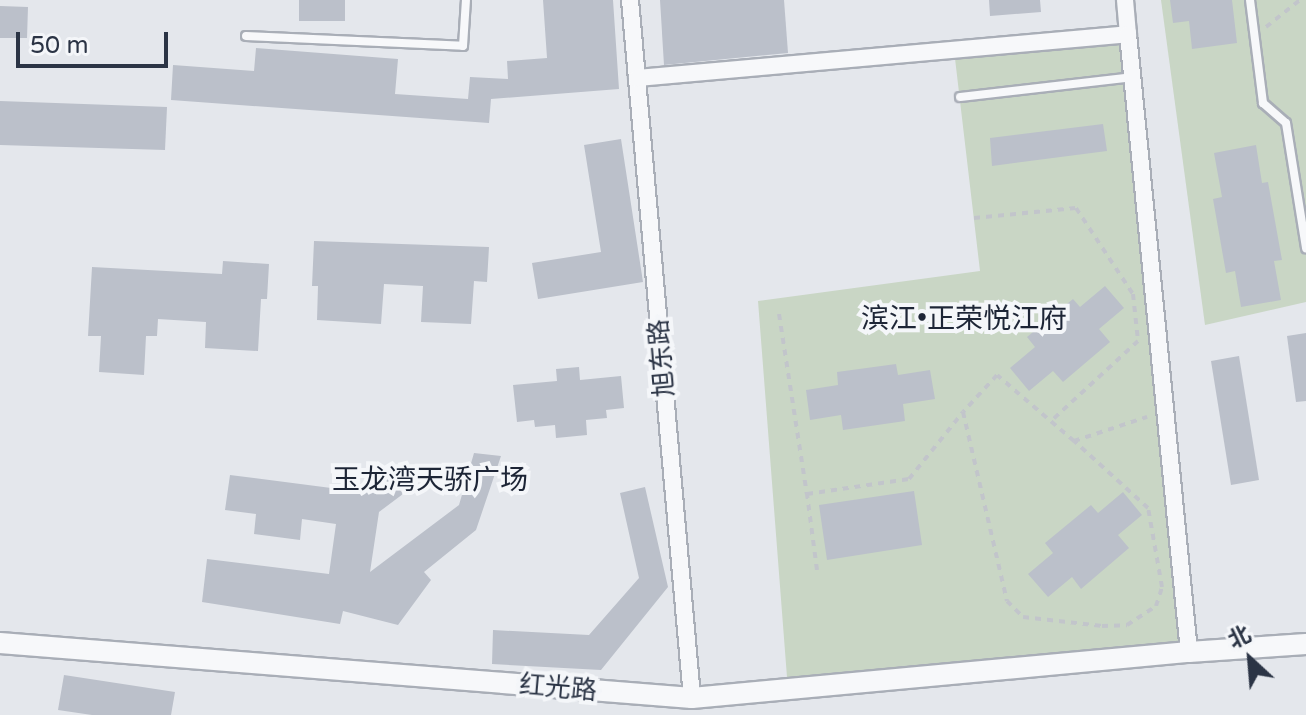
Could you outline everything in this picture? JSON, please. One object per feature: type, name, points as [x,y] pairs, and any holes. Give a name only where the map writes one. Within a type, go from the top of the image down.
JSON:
[{"type":"street","name":"旭东路","points":[[630,0],[692,707]]},
{"type":"street","points":[[1125,0],[1189,652]]},
{"type":"street","points":[[637,78],[1128,34]]},
{"type":"street","name":"红光路","points":[[0,643],[692,707],[1189,652],[1306,644]]},
{"type":"lane","points":[[246,36],[463,46],[466,0]]},
{"type":"lane","points":[[1250,0],[1263,103],[1286,123],[1306,248]]},
{"type":"lane","points":[[960,97],[1132,77]]},
{"type":"path","points":[[1255,36],[1300,0]]},
{"type":"path","points":[[974,218],[1076,208],[1133,294],[1138,341],[1051,421]]},
{"type":"path","points":[[779,314],[817,570]]},
{"type":"path","points":[[807,494],[909,479],[963,412],[997,375],[1148,508],[1162,587],[1156,606],[1127,625],[1102,626],[1023,617],[1007,601],[963,412]]},
{"type":"path","points":[[1074,441],[1165,412]]},
{"type":"green space","points":[[1161,0],[1306,0],[1306,302],[1205,325]]},
{"type":"green space","points":[[1128,34],[1189,652],[788,690],[758,301],[980,271],[954,50]]},
{"type":"building","points":[[299,0],[345,0],[345,21],[299,21]]},
{"type":"building","points":[[543,0],[613,0],[619,89],[491,99],[489,123],[171,100],[173,65],[254,71],[256,48],[398,59],[395,94],[468,99],[470,77],[508,79],[507,61],[547,58]]},
{"type":"building","points":[[660,0],[784,0],[788,53],[664,65]]},
{"type":"building","points":[[989,0],[1040,0],[1041,12],[990,16]]},
{"type":"building","points":[[1170,0],[1232,0],[1237,43],[1192,49],[1189,21],[1173,23]]},
{"type":"building","points":[[0,6],[28,7],[27,38],[0,38]]},
{"type":"building","points":[[0,101],[167,107],[165,150],[0,145]]},
{"type":"building","points":[[1103,124],[1107,151],[992,166],[990,138]]},
{"type":"building","points":[[621,139],[643,282],[538,299],[532,263],[601,252],[584,145]]},
{"type":"building","points":[[1256,145],[1262,183],[1268,182],[1282,260],[1274,261],[1281,300],[1241,307],[1235,271],[1226,273],[1213,199],[1222,197],[1214,153]]},
{"type":"building","points":[[314,241],[489,247],[487,282],[474,281],[471,324],[421,322],[423,286],[384,284],[381,324],[317,320],[318,286],[312,286]]},
{"type":"building","points":[[223,261],[269,264],[267,299],[261,299],[258,351],[205,348],[206,322],[158,319],[157,336],[146,336],[144,375],[99,372],[101,336],[88,336],[92,267],[222,274]]},
{"type":"building","points":[[1105,286],[1124,308],[1099,329],[1110,342],[1063,382],[1053,371],[1029,391],[1010,368],[1035,347],[1027,337],[1073,299],[1080,307]]},
{"type":"building","points":[[1306,333],[1306,401],[1296,402],[1287,336]]},
{"type":"building","points":[[1239,356],[1259,480],[1231,485],[1211,361]]},
{"type":"building","points":[[896,364],[898,375],[930,370],[935,399],[903,404],[905,421],[843,430],[841,415],[810,420],[806,390],[838,385],[837,372]]},
{"type":"building","points":[[579,367],[580,380],[621,376],[624,408],[606,410],[607,418],[586,420],[587,435],[556,438],[555,425],[535,427],[534,420],[517,422],[513,385],[557,381],[556,369]]},
{"type":"building","points":[[474,453],[501,456],[476,530],[424,572],[431,580],[398,625],[343,611],[340,624],[202,602],[207,559],[329,574],[336,524],[302,519],[300,540],[254,534],[256,514],[225,510],[230,475],[362,492],[387,473],[403,494],[379,512],[370,572],[459,505]]},
{"type":"building","points":[[645,487],[668,587],[601,670],[492,664],[493,630],[589,635],[639,578],[620,493]]},
{"type":"building","points":[[914,491],[922,545],[827,560],[819,505]]},
{"type":"building","points":[[1123,492],[1142,515],[1118,535],[1129,548],[1081,589],[1072,577],[1048,597],[1028,574],[1053,553],[1045,543],[1091,505],[1098,513]]},
{"type":"building","points":[[64,675],[175,692],[171,715],[92,715],[58,710]]},
{"type":"district","name":"滨江•正荣悦江府","points":[[964,319]]},
{"type":"district","name":"玉龙湾天骄广场","points":[[430,480]]}]
